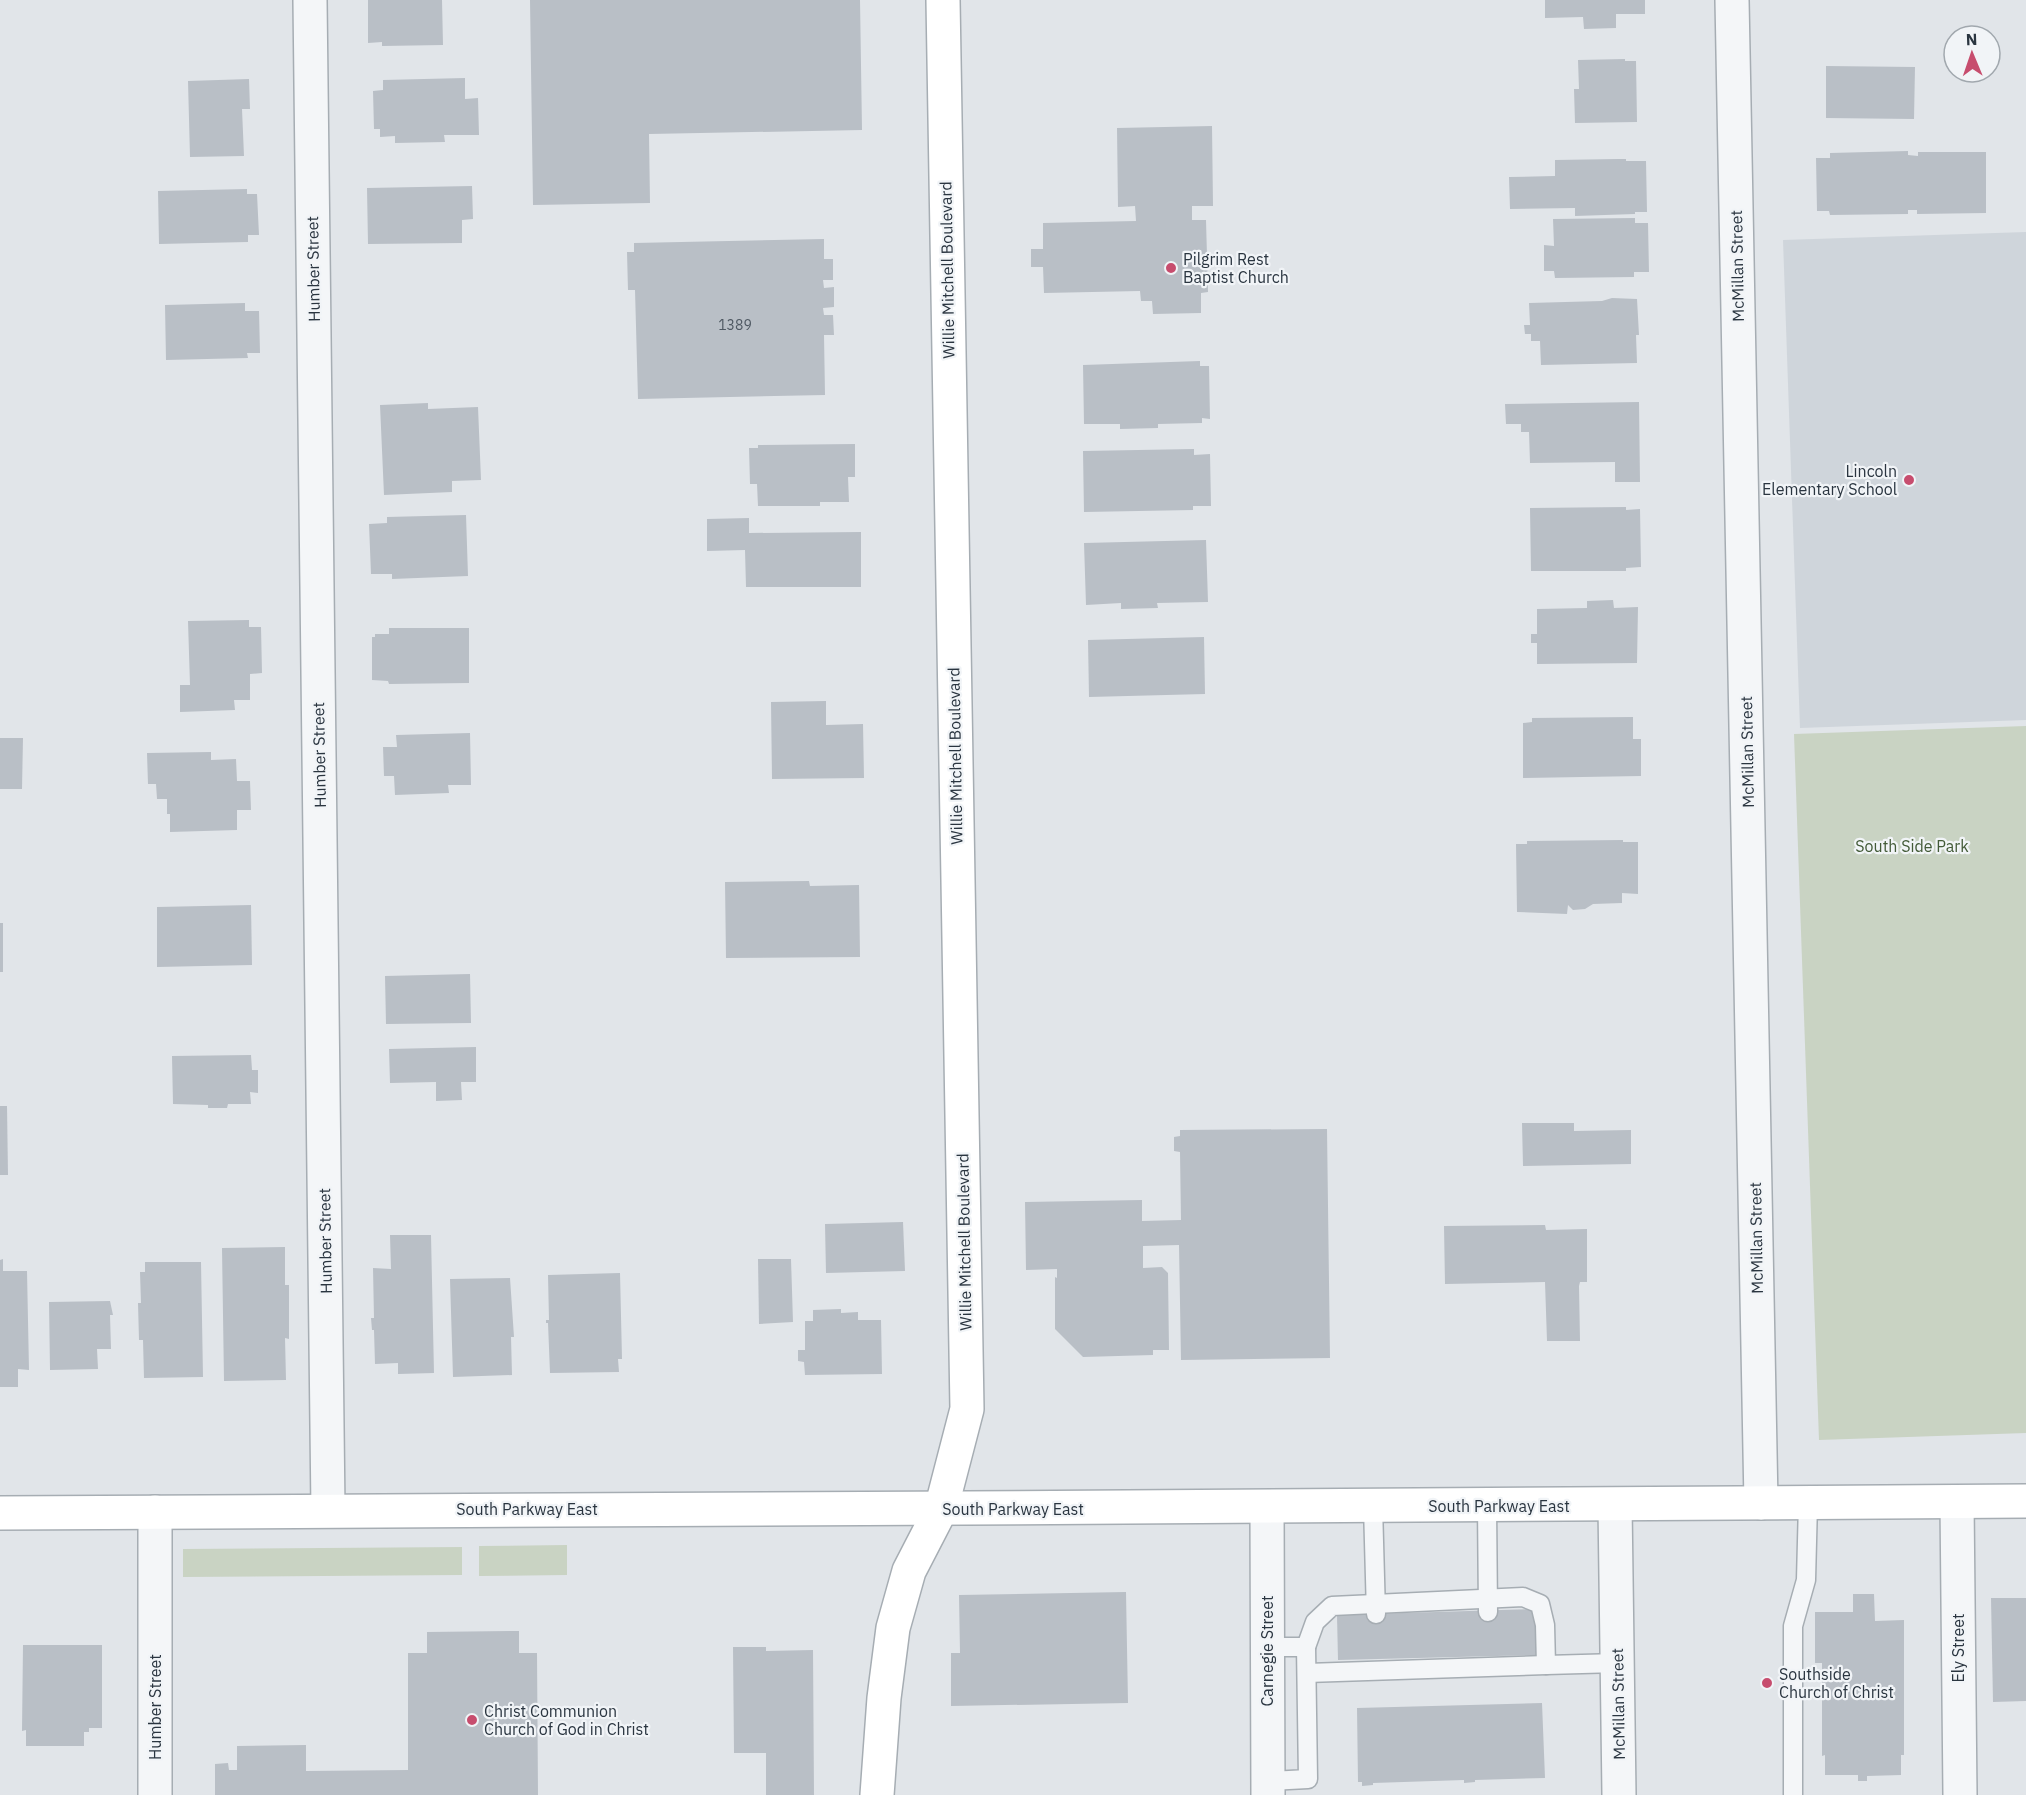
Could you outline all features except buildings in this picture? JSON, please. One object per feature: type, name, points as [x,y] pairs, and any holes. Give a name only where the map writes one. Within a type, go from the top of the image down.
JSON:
[{"type":"main road","name":"Willie Mitchell Boulevard","points":[[877,1795],[884,1698],[893,1628],[909,1571],[941,1509],[967,1409],[943,0]]},
{"type":"main road","name":"South Parkway East","points":[[0,1513],[594,1508],[1267,1508],[2026,1501]]},
{"type":"street","name":"Humber Street","points":[[310,0],[328,1510]]},
{"type":"street","name":"McMillan Street","points":[[1732,0],[1761,1503]]},
{"type":"street","name":"Ely Street","points":[[1957,1502],[1960,1795]]},
{"type":"street","name":"McMillan Street","points":[[1615,1505],[1620,1795]]},
{"type":"street","name":"Carnegie Street","points":[[1267,1508],[1268,1788]]},
{"type":"street","name":"Humber Street","points":[[155,1795],[156,1512]]},
{"type":"lane","points":[[1793,1795],[1793,1626],[1806,1580],[1808,1503]]},
{"type":"lane","points":[[1373,1506],[1376,1609]]},
{"type":"lane","points":[[1487,1506],[1488,1605]]},
{"type":"lane","points":[[1268,1788],[1308,1779],[1306,1647],[1316,1622],[1332,1606],[1376,1609],[1488,1605],[1524,1597],[1540,1604],[1545,1625],[1546,1665]]},
{"type":"lane","points":[[1267,1647],[1306,1647]]},
{"type":"lane","points":[[1307,1673],[1378,1665],[1436,1663],[1489,1662],[1546,1665],[1618,1663]]},
{"type":"shaded area","name":"Lincoln Elementary School","points":[[2026,232],[2026,720],[1800,728],[1783,240]]},
{"type":"green space","name":"South Side Park","points":[[2026,726],[2026,1433],[1819,1440],[1794,734]]},
{"type":"green space","points":[[567,1545],[567,1575],[479,1576],[479,1546]]},
{"type":"green space","points":[[462,1547],[462,1575],[183,1577],[183,1549]]},
{"type":"place","name":"Pilgrim Rest Baptist Church","points":[[1171,268]]},
{"type":"place","name":"Lincoln Elementary School","points":[[1909,480]]},
{"type":"place","name":"Southside Church of Christ","points":[[1767,1683]]},
{"type":"place","name":"Christ Communion Church of God in Christ","points":[[472,1720]]}]
